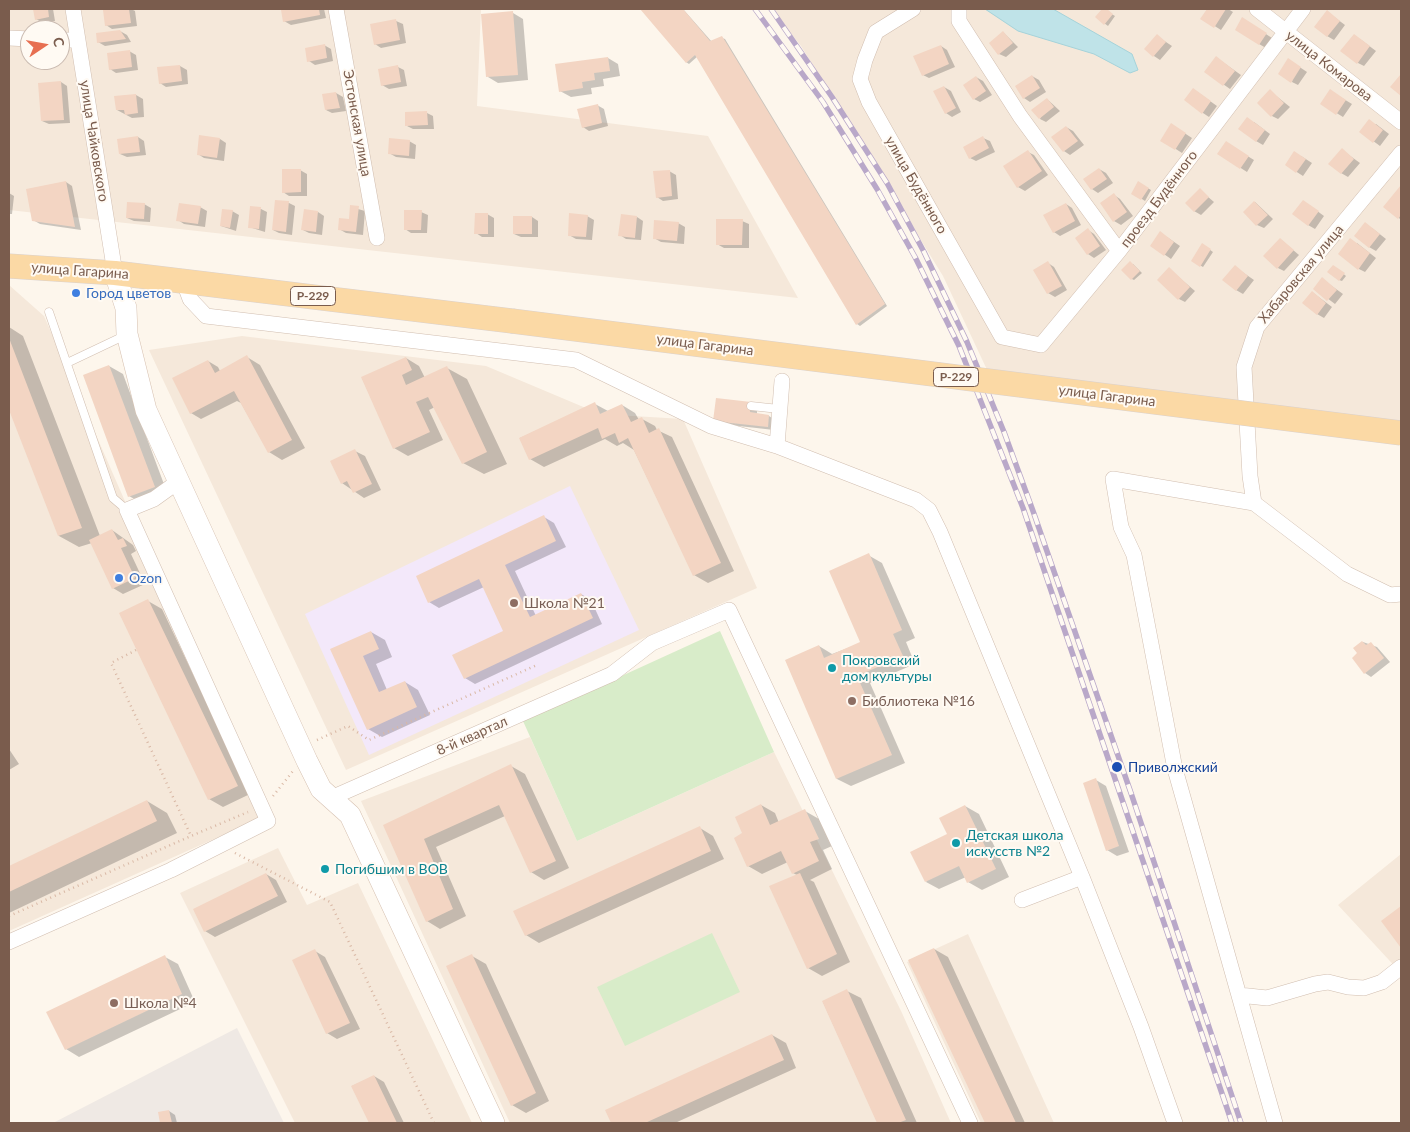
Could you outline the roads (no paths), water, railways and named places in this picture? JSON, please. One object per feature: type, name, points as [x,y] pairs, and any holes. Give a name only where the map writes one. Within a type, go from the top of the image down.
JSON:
[{"type":"main road","name":"улица Гагарина","points":[[9,266],[184,280],[1401,433]]},
{"type":"street","name":"улица Чайковского","points":[[73,9],[115,273]]},
{"type":"street","name":"Эстонская улица","points":[[336,9],[377,238]]},
{"type":"street","name":"улица Будённого","points":[[913,9],[876,32],[860,79],[866,94],[1002,337],[1041,344],[1119,251]]},
{"type":"street","name":"проезд Будённого","points":[[959,9],[959,22],[1020,116],[1119,251],[1303,9]]},
{"type":"street","name":"улица Комарова","points":[[1257,9],[1401,122]]},
{"type":"street","points":[[70,40],[78,40]]},
{"type":"street","name":"Хабаровская улица","points":[[1254,503],[1250,476],[1244,367],[1257,327],[1401,153]]},
{"type":"street","points":[[115,273],[126,308],[127,334],[146,410],[307,761],[321,789],[350,815],[494,1123]]},
{"type":"street","points":[[184,280],[190,299],[206,316],[576,360],[711,426],[777,446],[916,500],[929,510],[940,532],[1082,877],[1141,1027],[1175,1123]]},
{"type":"street","points":[[777,446],[782,381]]},
{"type":"street","points":[[1275,1123],[1175,769],[1134,555],[1121,527],[1113,479],[1254,503],[1347,574],[1390,595],[1401,594]]},
{"type":"street","points":[[9,942],[171,870],[268,821],[127,510],[154,498],[179,480]]},
{"type":"street","name":"8-й квартал","points":[[331,798],[612,674],[652,643],[729,610],[970,1123]]},
{"type":"street","points":[[1022,900],[1082,877]]},
{"type":"street","points":[[1239,996],[1267,998],[1328,982],[1348,988],[1364,988],[1382,982],[1401,966]]},
{"type":"lane","points":[[50,312],[113,498],[127,510]]},
{"type":"lane","points":[[67,363],[127,334]]},
{"type":"lane","points":[[751,406],[779,409]]},
{"type":"water","points":[[985,9],[1053,9],[1132,54],[1138,70],[1130,73],[1094,54],[1018,31]]},
{"type":"railway","points":[[755,9],[823,102],[877,189],[915,257],[959,346],[1023,508],[1232,1123]]},
{"type":"railway","points":[[771,9],[832,97],[887,183],[924,252],[967,342],[1004,432],[1033,511],[1131,793],[1241,1123]]},
{"type":"place","name":"Город цветов","points":[[76,293]]},
{"type":"place","name":"Ozon","points":[[119,578]]},
{"type":"place","name":"Школа №21","points":[[514,603]]},
{"type":"place","name":"Покровский дом культуры","points":[[832,668]]},
{"type":"place","name":"Библиотека №16","points":[[852,701]]},
{"type":"place","name":"Приволжский","points":[[1117,767]]},
{"type":"place","name":"Детская школа искусств №2","points":[[956,843]]},
{"type":"place","name":"Погибшим в ВОВ","points":[[325,869]]},
{"type":"place","name":"Школа №4","points":[[114,1003]]}]
